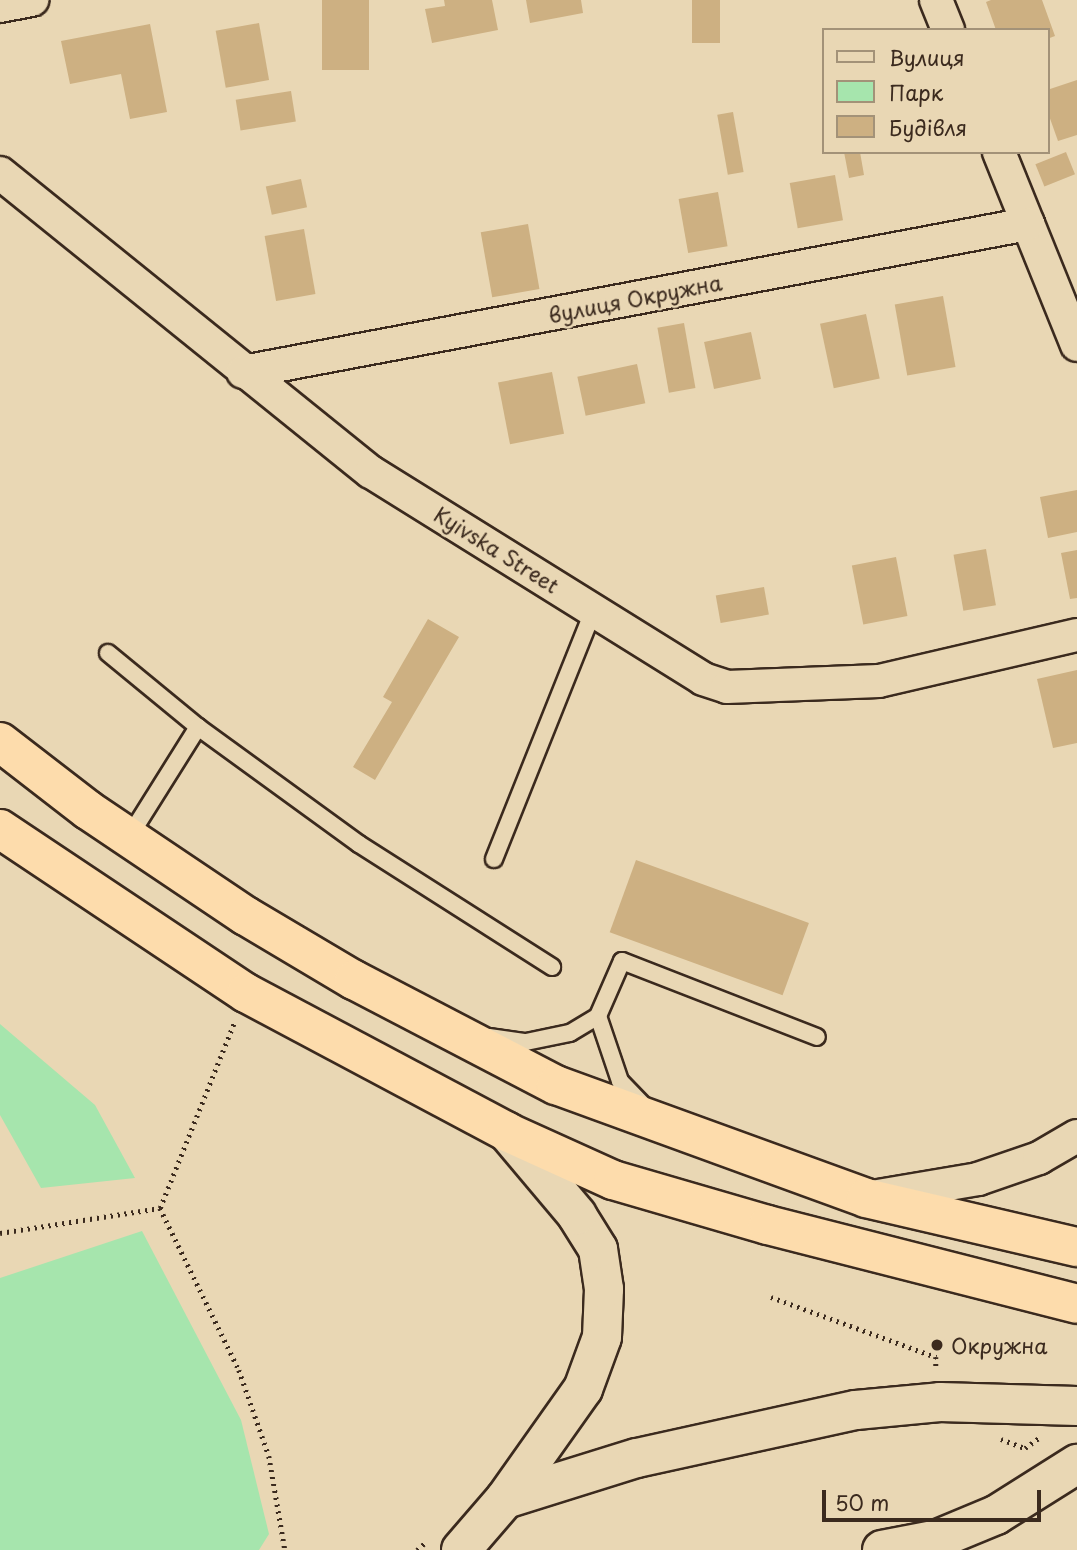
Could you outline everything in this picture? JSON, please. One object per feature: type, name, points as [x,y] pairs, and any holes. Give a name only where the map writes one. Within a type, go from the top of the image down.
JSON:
[{"type":"highway","points":[[0,742],[129,837],[246,916],[354,980],[556,1085],[866,1198],[1077,1247]]},
{"type":"highway","points":[[0,828],[246,993],[507,1132],[613,1180],[768,1226],[1077,1304]]},
{"type":"main road","points":[[444,1546],[505,1499],[583,1389],[602,1337],[604,1289],[598,1248],[577,1215],[507,1132]]},
{"type":"main road","points":[[505,1499],[637,1458],[856,1410],[940,1402],[1077,1406]]},
{"type":"main road","points":[[882,1550],[938,1539],[996,1515],[1077,1464]]},
{"type":"street","points":[[0,6],[32,0]]},
{"type":"street","points":[[936,0],[947,28]]},
{"type":"street","points":[[1000,154],[1077,345]]},
{"type":"street","name":"Kyivska Street","points":[[0,173],[149,290],[243,372],[371,472],[692,672],[727,687],[879,681],[1077,635]]},
{"type":"street","name":"вулиця Окружна","points":[[243,372],[1028,224]]},
{"type":"street","points":[[866,1198],[978,1179],[1039,1158],[1077,1136]]},
{"type":"lane","points":[[494,859],[593,611]]},
{"type":"lane","points":[[108,653],[198,727],[359,844],[552,967]]},
{"type":"lane","points":[[129,837],[198,727]]},
{"type":"lane","points":[[454,1032],[526,1042],[570,1033],[598,1016],[622,961],[817,1037]]},
{"type":"lane","points":[[598,1016],[620,1081],[660,1125]]},
{"type":"path","points":[[246,993],[160,1208],[239,1370],[269,1456],[284,1549]]},
{"type":"path","points":[[0,1233],[160,1208]]},
{"type":"path","points":[[771,1297],[936,1357],[940,1402]]},
{"type":"path","points":[[417,1550],[444,1546]]},
{"type":"green space","points":[[0,1024],[95,1105],[135,1178],[41,1188],[0,1115]]},
{"type":"green space","points":[[142,1231],[241,1420],[269,1534],[259,1550],[0,1550],[0,1278]]},
{"type":"building","points":[[322,0],[369,0],[369,70],[322,70]]},
{"type":"building","points":[[444,0],[492,0],[498,30],[432,43],[425,9],[445,6]]},
{"type":"building","points":[[526,0],[581,0],[583,13],[530,23]]},
{"type":"building","points":[[692,0],[720,0],[720,43],[692,43]]},
{"type":"building","points":[[1042,0],[1055,36],[1049,38],[1049,28],[995,28],[986,2]]},
{"type":"building","points":[[259,23],[269,80],[226,88],[216,31]]},
{"type":"building","points":[[150,24],[167,112],[130,119],[121,74],[70,84],[61,41]]},
{"type":"building","points":[[1077,80],[1077,135],[1058,141],[1049,116],[1049,89]]},
{"type":"building","points":[[291,91],[296,122],[241,130],[236,100]]},
{"type":"building","points":[[733,112],[744,172],[728,175],[717,115]]},
{"type":"building","points":[[1066,152],[1075,174],[1044,187],[1035,164]]},
{"type":"building","points":[[844,154],[860,154],[864,175],[849,178]]},
{"type":"building","points":[[835,175],[843,220],[798,228],[790,183]]},
{"type":"building","points":[[301,179],[307,207],[272,215],[266,186]]},
{"type":"building","points":[[718,192],[728,246],[688,253],[679,199]]},
{"type":"building","points":[[528,224],[539,289],[492,297],[481,232]]},
{"type":"building","points":[[304,229],[315,294],[276,301],[265,236]]},
{"type":"building","points":[[943,296],[956,367],[907,375],[895,305]]},
{"type":"building","points":[[866,314],[880,379],[834,388],[820,324]]},
{"type":"building","points":[[684,323],[695,388],[669,393],[657,328]]},
{"type":"building","points":[[751,332],[761,379],[714,389],[704,342]]},
{"type":"building","points":[[637,364],[645,403],[586,416],[577,377]]},
{"type":"building","points":[[552,372],[564,434],[510,444],[498,382]]},
{"type":"building","points":[[1077,490],[1077,532],[1048,538],[1040,497]]},
{"type":"building","points":[[986,549],[996,605],[963,611],[954,555]]},
{"type":"building","points":[[1077,550],[1077,598],[1070,599],[1061,553]]},
{"type":"building","points":[[896,557],[907,616],[863,624],[852,566]]},
{"type":"building","points":[[764,587],[769,615],[721,623],[716,596]]},
{"type":"building","points":[[428,619],[459,637],[375,780],[353,767],[392,702],[383,697]]},
{"type":"building","points":[[1077,670],[1077,743],[1053,748],[1037,679]]},
{"type":"building","points":[[636,860],[809,923],[783,995],[610,932]]},
{"type":"place","name":"Окружна","points":[[937,1345]]}]
